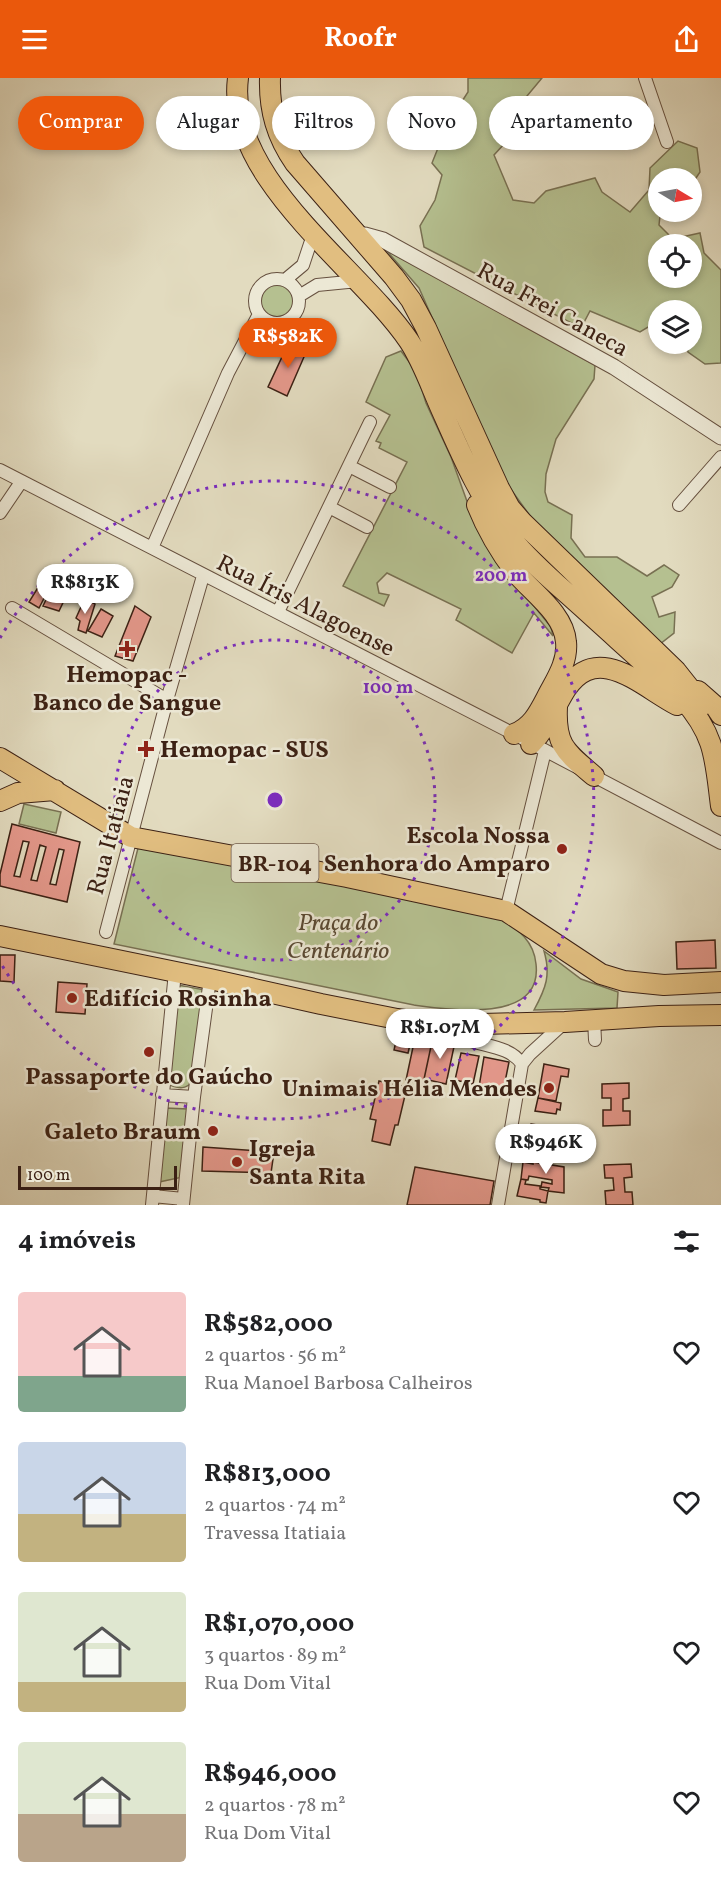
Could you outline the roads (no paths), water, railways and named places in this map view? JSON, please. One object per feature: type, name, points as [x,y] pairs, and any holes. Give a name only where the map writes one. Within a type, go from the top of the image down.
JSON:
[{"type":"main road","points":[[238,78],[237,100],[240,117],[253,152],[264,172],[313,235],[358,281],[409,341],[422,363],[461,451],[494,517],[538,567],[683,699],[698,716],[710,739],[721,806]]},
{"type":"main road","points":[[270,78],[271,109],[283,146],[411,300],[510,508],[542,543],[715,706],[721,715]]},
{"type":"main road","points":[[286,200],[323,234],[329,236],[357,235]]},
{"type":"main road","points":[[461,451],[469,487],[488,532],[516,573],[556,617],[565,632],[566,657],[558,675],[538,714],[531,723],[514,734]]},
{"type":"main road","points":[[538,747],[545,727],[566,690],[578,675],[588,669],[620,671],[698,716]]},
{"type":"main road","points":[[676,671],[713,718],[721,736]]},
{"type":"main road","points":[[557,707],[556,727],[560,741],[571,757],[594,776]]},
{"type":"main road","name":"BR-104","points":[[0,758],[131,837],[348,877],[506,911],[601,974],[624,981],[664,985],[721,982]]},
{"type":"main road","points":[[4,797],[55,790]]},
{"type":"main road","points":[[2,934],[397,1019],[444,1024],[565,1022],[721,1015]]},
{"type":"street","points":[[645,78],[668,142]]},
{"type":"street","points":[[285,280],[303,265],[313,235]]},
{"type":"street","name":"Rua Frei Caneca","points":[[357,235],[382,240],[614,367],[721,437]]},
{"type":"street","points":[[271,279],[285,280],[294,286],[299,296],[297,310],[287,321],[277,323],[267,321],[259,314],[255,301],[259,287],[271,279]]},
{"type":"street","points":[[299,296],[317,285],[358,281]]},
{"type":"street","points":[[152,548],[228,373],[259,314]]},
{"type":"street","points":[[278,612],[370,422]]},
{"type":"street","points":[[679,505],[721,458]]},
{"type":"street","points":[[349,466],[390,488]]},
{"type":"street","name":"Rua Íris Alagoense","points":[[0,470],[721,843]]},
{"type":"street","points":[[0,513],[21,482]]},
{"type":"street","points":[[329,507],[367,527]]},
{"type":"street","name":"Rua Itatiaia","points":[[106,932],[167,700],[203,576]]},
{"type":"street","points":[[12,608],[167,700]]},
{"type":"street","points":[[506,911],[538,747]]},
{"type":"street","points":[[175,972],[152,1201],[183,1202],[210,979]]},
{"type":"street","points":[[594,1020],[595,1040]]},
{"type":"street","points":[[498,1205],[522,1064],[565,1022]]},
{"type":"street","points":[[444,1024],[453,1034],[474,1043],[506,1051],[519,1058],[522,1064]]},
{"type":"street","points":[[162,1095],[194,1097]]},
{"type":"place","name":"Hemopac - Banco de Sangue","points":[[127,649]]},
{"type":"place","name":"Hemopac - SUS","points":[[146,749]]},
{"type":"place","name":"Escola Nossa Senhora do Amparo","points":[[562,849]]},
{"type":"place","name":"Edifício Rosinha","points":[[72,998]]},
{"type":"place","name":"Passaporte do Gaúcho","points":[[149,1052]]},
{"type":"place","name":"Unimais Hélia Mendes","points":[[549,1088]]},
{"type":"place","name":"Galeto Braum","points":[[213,1131]]},
{"type":"place","name":"Igreja Santa Rita","points":[[237,1162]]},
{"type":"park label","name":"Praça do Centenário","points":[[338,936]]}]
